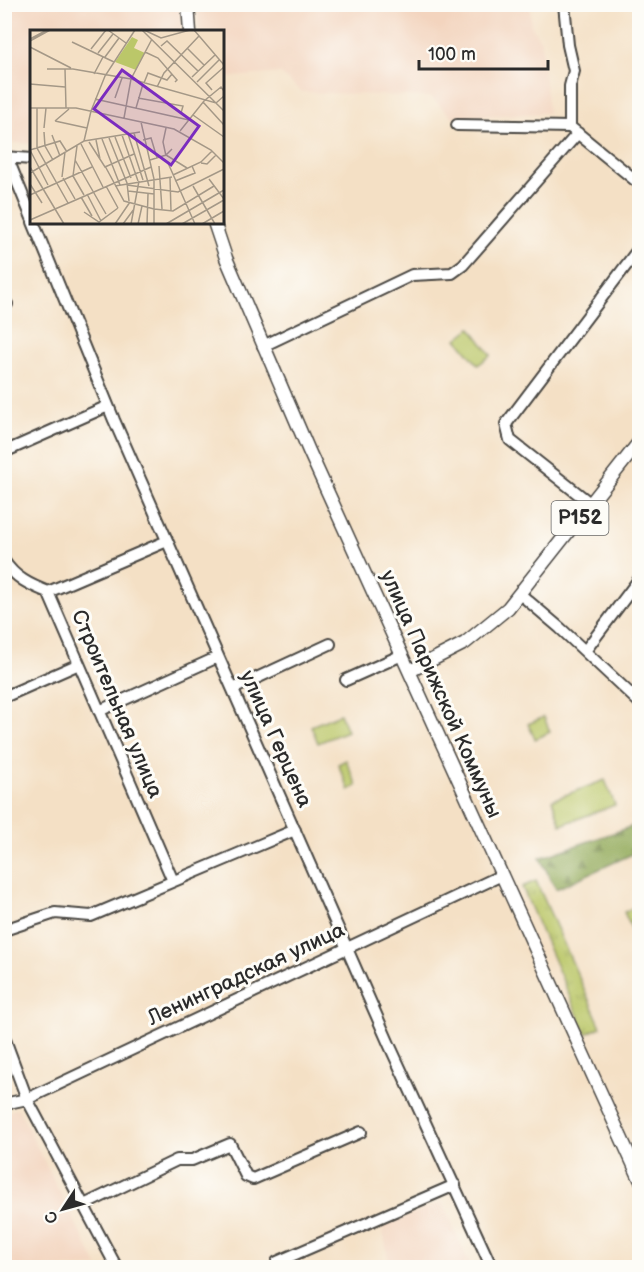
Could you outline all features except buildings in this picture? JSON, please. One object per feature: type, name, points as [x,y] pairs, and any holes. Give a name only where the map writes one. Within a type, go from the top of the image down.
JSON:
[{"type":"main road","points":[[188,4],[190,30]]},
{"type":"main road","name":"улица Парижской Коммуны","points":[[215,224],[226,258],[263,346],[639,1179]]},
{"type":"main road","name":"Р152","points":[[410,670],[465,643],[520,594],[639,441]]},
{"type":"street","points":[[263,346],[412,275],[452,273],[463,265],[574,130],[570,87],[574,71],[568,45],[564,4]]},
{"type":"street","points":[[457,125],[574,130],[639,184]]},
{"type":"street","points":[[6,157],[30,159]]},
{"type":"street","name":"улица Герцена","points":[[6,157],[30,215]]},
{"type":"street","name":"улица Герцена","points":[[34,224],[108,406],[167,541],[492,1268]]},
{"type":"street","points":[[591,504],[510,440],[506,424],[639,247]]},
{"type":"street","points":[[4,452],[108,406]]},
{"type":"street","points":[[48,592],[167,541]]},
{"type":"street","name":"Строительная улица","points":[[4,561],[10,571],[27,585],[48,592],[173,881]]},
{"type":"street","points":[[585,651],[639,578]]},
{"type":"street","points":[[520,594],[585,651],[639,703]]},
{"type":"street","points":[[233,689],[330,644]]},
{"type":"street","points":[[346,680],[402,655]]},
{"type":"street","points":[[99,711],[218,657]]},
{"type":"street","points":[[4,697],[79,664]]},
{"type":"street","points":[[4,930],[55,913],[91,916],[295,830]]},
{"type":"street","name":"Ленинградская улица","points":[[4,1104],[27,1099],[502,875]]},
{"type":"street","points":[[4,1037],[27,1099],[117,1268]]},
{"type":"street","points":[[84,1205],[177,1160],[192,1160],[231,1144],[246,1176],[253,1179],[361,1132]]},
{"type":"street","points":[[277,1262],[454,1185]]},
{"type":"shaded area","points":[[5,4],[180,5],[182,30],[30,30],[30,144],[5,142]]},
{"type":"shaded area","points":[[197,5],[530,5],[531,25],[541,42],[548,113],[452,117],[431,97],[302,92],[280,73],[224,78],[224,30],[199,30]]},
{"type":"shaded area","points":[[18,1108],[98,1267],[5,1267],[5,1113]]},
{"type":"shaded area","points":[[442,1202],[471,1267],[390,1267],[382,1226]]},
{"type":"green space","points":[[471,328],[491,355],[478,365],[457,339]]},
{"type":"green space","points":[[340,714],[347,731],[318,743],[311,726]]},
{"type":"green space","points":[[544,717],[550,732],[535,739],[528,724]]},
{"type":"green space","points":[[346,760],[357,786],[349,790],[338,764]]},
{"type":"green space","points":[[605,780],[615,805],[561,825],[552,800]]},
{"type":"green space","points":[[639,824],[639,851],[556,889],[540,858]]},
{"type":"green space","points":[[536,881],[601,1027],[586,1034],[522,887]]},
{"type":"green space","points":[[639,905],[639,945],[624,912]]}]
